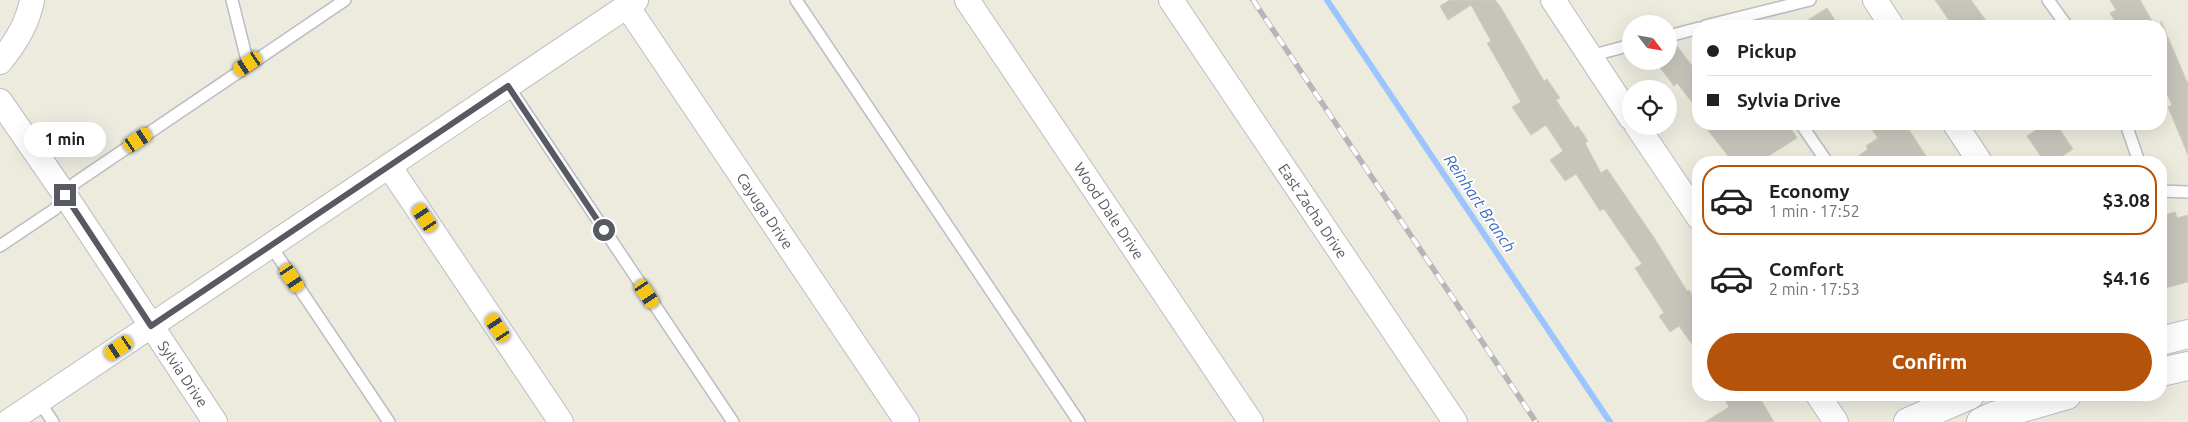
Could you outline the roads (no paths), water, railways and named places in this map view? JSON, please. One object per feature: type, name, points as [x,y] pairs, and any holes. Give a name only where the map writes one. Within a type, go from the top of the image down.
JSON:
[{"type":"main road","points":[[2167,339],[2188,334]]},
{"type":"main road","points":[[2167,371],[2188,366]]},
{"type":"main road","points":[[1908,422],[1956,401]]},
{"type":"main road","points":[[1981,422],[1994,416],[2046,401]]},
{"type":"street","points":[[0,62],[14,45],[30,12],[32,0]]},
{"type":"street","name":"Wood Dale Drive","points":[[967,0],[1251,422]]},
{"type":"street","name":"East Zacha Drive","points":[[1171,0],[1455,422]]},
{"type":"street","points":[[1554,0],[1622,104]]},
{"type":"street","points":[[1875,0],[1888,20]]},
{"type":"street","points":[[8,422],[390,166],[630,2]]},
{"type":"street","name":"Cayuga Drive","points":[[630,2],[907,422]]},
{"type":"street","name":"Sylvia Drive","points":[[0,101],[216,422]]},
{"type":"street","points":[[1959,130],[1976,156]]},
{"type":"street","points":[[1643,135],[1692,208]]},
{"type":"street","points":[[390,166],[561,422]]},
{"type":"street","points":[[1822,401],[1836,422]]},
{"type":"lane","points":[[232,0],[248,64]]},
{"type":"lane","points":[[0,246],[54,208],[75,183],[345,0]]},
{"type":"lane","points":[[796,0],[1079,422]]},
{"type":"lane","points":[[1742,20],[1810,0]]},
{"type":"lane","points":[[2048,0],[2063,20]]},
{"type":"lane","points":[[1678,34],[1692,30]]},
{"type":"lane","points":[[1590,56],[1622,47]]},
{"type":"lane","points":[[508,86],[733,422]]},
{"type":"lane","points":[[1805,130],[1823,156]]},
{"type":"lane","points":[[2128,130],[2137,156]]},
{"type":"lane","points":[[2167,192],[2188,192]]},
{"type":"lane","points":[[271,246],[389,422]]},
{"type":"lane","points":[[39,402],[53,422]]},
{"type":"waterway","name":"Reinhart Branch","points":[[1327,0],[1610,422]]},
{"type":"railway","points":[[1253,0],[1536,422]]}]
